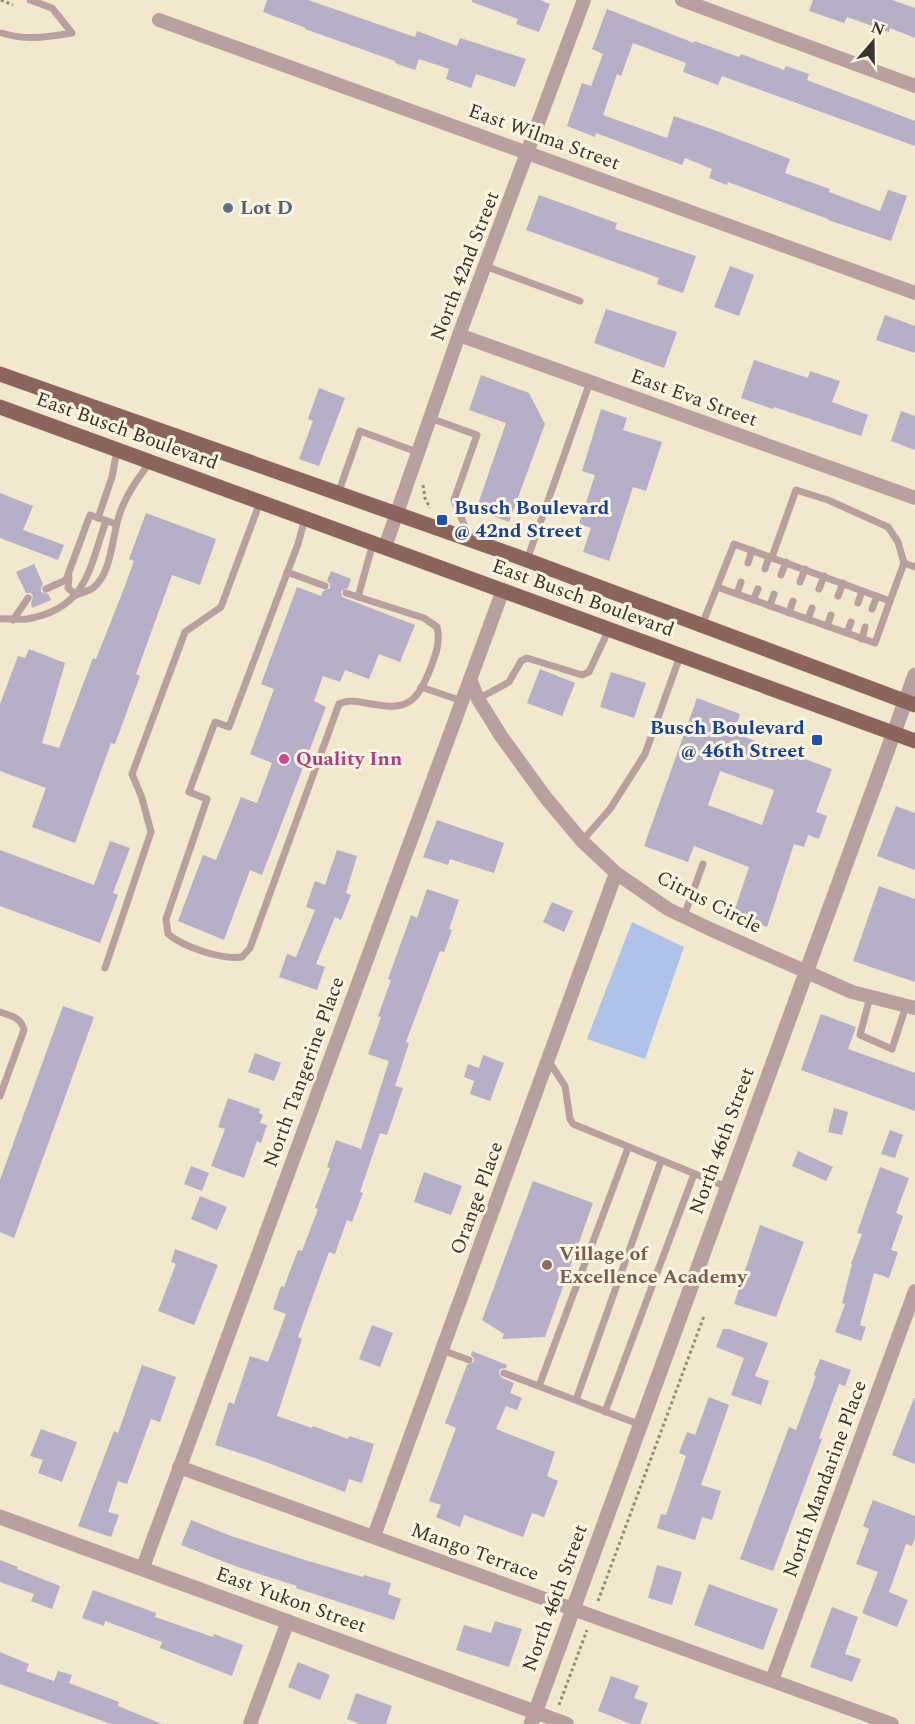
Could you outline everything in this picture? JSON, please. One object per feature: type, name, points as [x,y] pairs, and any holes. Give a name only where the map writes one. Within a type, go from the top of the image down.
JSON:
[{"type":"main road","name":"East Busch Boulevard","points":[[0,374],[527,560],[910,703]]},
{"type":"main road","points":[[0,381],[21,382]]},
{"type":"main road","name":"East Busch Boulevard","points":[[0,407],[915,741]]},
{"type":"street","name":"North 42nd Street","points":[[379,545],[396,515],[459,335],[584,0]]},
{"type":"street","points":[[682,0],[915,86]]},
{"type":"street","name":"East Wilma Street","points":[[159,20],[915,293]]},
{"type":"street","name":"East Eva Street","points":[[459,335],[915,498]]},
{"type":"street","name":"North Tangerine Place","points":[[143,1567],[503,591]]},
{"type":"street","name":"North 46th Street","points":[[533,1718],[894,734],[910,703],[915,675]]},
{"type":"street","name":"Citrus Circle","points":[[470,679],[478,699],[501,736],[546,798],[582,841],[616,873],[668,909],[852,992],[911,1007]]},
{"type":"street","name":"Orange Place","points":[[374,1536],[616,873]]},
{"type":"street","name":"North Mandarine Place","points":[[772,1680],[915,1292]]},
{"type":"street","name":"Mango Terrace","points":[[179,1467],[892,1724]]},
{"type":"street","name":"East Yukon Street","points":[[0,1517],[288,1621],[533,1718],[561,1722]]},
{"type":"street","points":[[250,1724],[288,1621]]},
{"type":"lane","points":[[2,33],[18,38],[39,38],[72,33],[52,8],[30,0]]},
{"type":"lane","points":[[485,266],[580,301]]},
{"type":"lane","points":[[527,560],[590,382]]},
{"type":"lane","points":[[430,418],[477,435],[454,500],[471,541]]},
{"type":"lane","points":[[338,494],[360,431],[417,452]]},
{"type":"lane","points":[[0,619],[13,620],[50,614],[62,608],[76,595],[85,580],[102,519],[117,450]]},
{"type":"lane","points":[[76,595],[93,588],[100,581],[114,541],[116,524],[134,484],[150,462]]},
{"type":"lane","points":[[717,587],[875,643],[904,563],[898,542],[888,526],[828,500],[796,490],[765,569]]},
{"type":"lane","points":[[105,968],[151,832],[142,798],[132,774],[185,632],[221,607],[260,502]]},
{"type":"lane","points":[[46,589],[66,580],[90,515],[116,524]]},
{"type":"lane","points":[[305,518],[229,728],[215,722],[189,792],[207,799],[166,919],[168,934],[178,942],[230,958],[242,957],[250,948],[339,704],[347,700],[388,707],[407,705],[415,698],[426,678],[440,639],[437,627],[424,618],[346,593]]},
{"type":"lane","points":[[702,625],[734,544],[890,601]]},
{"type":"lane","points":[[358,597],[379,545]]},
{"type":"lane","points":[[748,563],[752,550]]},
{"type":"lane","points":[[781,575],[786,562]]},
{"type":"lane","points":[[904,563],[915,567]]},
{"type":"lane","points":[[800,582],[805,569]]},
{"type":"lane","points":[[287,572],[325,586]]},
{"type":"lane","points":[[69,573],[68,588],[76,595]]},
{"type":"lane","points":[[819,589],[824,576]]},
{"type":"lane","points":[[737,594],[741,582]]},
{"type":"lane","points":[[838,596],[843,583]]},
{"type":"lane","points":[[753,600],[758,589]]},
{"type":"lane","points":[[858,603],[862,591]]},
{"type":"lane","points":[[770,606],[774,594]]},
{"type":"lane","points":[[872,609],[877,596]]},
{"type":"lane","points":[[13,620],[28,598]]},
{"type":"lane","points":[[789,613],[793,602]]},
{"type":"lane","points":[[808,619],[812,608]]},
{"type":"lane","points":[[827,626],[831,615]]},
{"type":"lane","points":[[847,633],[851,622]]},
{"type":"lane","points":[[862,639],[865,627]]},
{"type":"lane","points":[[478,699],[509,682],[521,661],[526,658],[582,675],[589,672],[609,629]]},
{"type":"lane","points":[[582,841],[610,809],[645,754],[680,656]]},
{"type":"lane","points":[[421,687],[462,701]]},
{"type":"lane","points":[[684,916],[703,864]]},
{"type":"lane","points":[[870,997],[860,1035],[892,1049],[911,1007]]},
{"type":"lane","points":[[0,1012],[16,1018],[22,1023],[24,1030],[0,1096]]},
{"type":"lane","points":[[548,1060],[565,1086],[570,1119],[573,1124],[728,1187]]},
{"type":"lane","points":[[539,1386],[628,1148]]},
{"type":"lane","points":[[576,1400],[661,1161]]},
{"type":"lane","points":[[605,1412],[694,1174]]},
{"type":"lane","points":[[442,1350],[469,1360]]},
{"type":"lane","points":[[504,1373],[641,1425]]},
{"type":"path","points":[[1,0],[13,4]]},
{"type":"path","points":[[561,1722],[593,1615],[704,1316]]},
{"type":"water","points":[[632,922],[684,947],[645,1059],[587,1039]]},
{"type":"building","points":[[267,0],[308,0],[415,37],[417,31],[457,46],[460,38],[526,59],[515,87],[476,74],[471,88],[446,79],[449,69],[419,59],[415,70],[263,12]]},
{"type":"building","points":[[472,0],[540,0],[550,4],[539,32],[516,24],[518,19],[472,2]]},
{"type":"building","points":[[813,0],[892,0],[915,8],[915,38],[890,28],[889,32],[847,17],[844,23],[809,11]]},
{"type":"building","points":[[607,9],[694,43],[694,41],[739,57],[741,54],[784,70],[786,66],[809,74],[807,80],[915,121],[915,146],[722,76],[718,85],[683,72],[686,63],[633,43],[621,76],[617,74],[603,115],[667,138],[674,116],[790,159],[785,173],[830,189],[829,192],[880,211],[888,190],[907,196],[891,241],[728,182],[727,185],[709,178],[712,169],[685,158],[682,165],[596,133],[595,137],[567,126],[582,83],[591,86],[603,54],[592,49]]},
{"type":"building","points":[[539,195],[617,223],[615,229],[696,256],[683,293],[657,284],[659,278],[526,230]]},
{"type":"building","points":[[730,266],[754,275],[739,316],[714,307]]},
{"type":"building","points":[[606,309],[677,332],[664,368],[594,343]]},
{"type":"building","points":[[885,315],[915,326],[915,353],[876,340]]},
{"type":"building","points":[[754,360],[808,378],[810,371],[840,381],[832,402],[868,415],[861,436],[741,398]]},
{"type":"building","points":[[481,375],[529,393],[545,424],[509,522],[476,510],[506,423],[469,410]]},
{"type":"building","points":[[319,388],[345,398],[319,466],[299,459],[313,421],[308,419]]},
{"type":"building","points":[[601,409],[627,418],[623,430],[662,442],[646,491],[633,487],[609,561],[583,552],[591,528],[579,524],[595,475],[582,471]]},
{"type":"building","points":[[901,411],[915,416],[915,450],[891,441]]},
{"type":"building","points":[[0,493],[33,506],[23,530],[64,545],[58,560],[0,538]]},
{"type":"building","points":[[146,513],[216,539],[200,585],[172,575],[136,674],[140,676],[115,744],[111,743],[75,843],[32,827],[46,788],[0,771],[0,704],[18,656],[25,658],[29,649],[65,663],[42,743],[59,748],[93,658],[96,659],[123,591],[134,561],[129,559]]},
{"type":"building","points":[[34,564],[43,584],[41,592],[48,594],[51,600],[32,608],[33,596],[31,593],[26,593],[16,572]]},
{"type":"building","name":"Quality Inn","points":[[331,571],[351,579],[348,588],[341,591],[342,597],[415,625],[400,662],[379,654],[369,679],[345,670],[340,682],[323,676],[314,701],[326,707],[262,875],[250,870],[224,940],[178,921],[203,855],[216,860],[241,797],[257,803],[272,763],[250,754],[274,689],[261,684],[297,587],[321,596],[323,591],[330,588],[327,581]]},
{"type":"building","points":[[540,669],[575,683],[562,716],[527,703]]},
{"type":"building","points":[[611,672],[646,683],[634,718],[600,707]]},
{"type":"building","points":[[697,698],[740,714],[734,733],[832,769],[816,812],[827,816],[819,839],[808,835],[804,847],[794,844],[767,927],[733,915],[749,867],[694,846],[688,862],[644,846]],"holes":[[[720,771],[774,790],[762,825],[708,805]]]},
{"type":"building","points":[[896,806],[915,813],[915,870],[877,856]]},
{"type":"building","points":[[437,820],[504,843],[494,873],[450,859],[448,865],[423,857]]},
{"type":"building","points":[[110,841],[130,848],[113,893],[118,895],[100,943],[0,906],[0,850],[94,885]]},
{"type":"building","points":[[337,850],[357,856],[346,893],[351,895],[341,920],[335,917],[316,964],[325,967],[317,990],[279,977],[287,954],[296,957],[315,910],[306,907],[315,881],[325,885]]},
{"type":"building","points":[[879,886],[915,899],[915,982],[853,961]]},
{"type":"building","points":[[427,889],[459,900],[449,929],[452,930],[444,952],[440,951],[406,1042],[409,1043],[395,1086],[403,1088],[387,1135],[380,1133],[352,1222],[347,1220],[335,1254],[329,1252],[298,1337],[302,1339],[277,1416],[348,1439],[349,1436],[374,1444],[362,1483],[349,1479],[345,1492],[215,1445],[229,1402],[234,1404],[250,1356],[268,1362],[286,1314],[273,1309],[298,1250],[302,1251],[318,1209],[315,1208],[330,1168],[327,1167],[336,1140],[361,1149],[389,1061],[368,1054],[391,980],[388,979],[411,915],[417,918]]},
{"type":"building","points":[[552,902],[573,911],[564,932],[543,922]]},
{"type":"building","points":[[63,1006],[94,1017],[14,1238],[0,1232],[0,1180]]},
{"type":"building","points":[[821,1014],[856,1027],[848,1049],[915,1073],[915,1111],[801,1070]]},
{"type":"building","points":[[255,1053],[281,1063],[274,1081],[248,1072]]},
{"type":"building","points":[[483,1055],[504,1063],[490,1101],[470,1094],[474,1081],[464,1077],[468,1064],[479,1068]]},
{"type":"building","points":[[228,1098],[260,1109],[259,1113],[263,1115],[260,1123],[267,1125],[261,1143],[257,1141],[244,1178],[211,1166],[225,1129],[218,1127]]},
{"type":"building","points":[[834,1108],[848,1112],[842,1135],[828,1132]]},
{"type":"building","points":[[890,1130],[903,1135],[895,1158],[881,1154]]},
{"type":"building","points":[[798,1151],[833,1167],[826,1181],[792,1166]]},
{"type":"building","points":[[191,1166],[209,1173],[202,1191],[184,1184]]},
{"type":"building","points":[[880,1167],[909,1178],[896,1213],[903,1216],[891,1250],[898,1252],[889,1278],[874,1273],[860,1325],[866,1327],[861,1341],[835,1332],[845,1304],[842,1303],[851,1264],[862,1234],[857,1233]]},
{"type":"building","points":[[424,1172],[462,1186],[451,1215],[414,1202]]},
{"type":"building","points":[[533,1181],[593,1203],[545,1337],[502,1339],[504,1334],[482,1320]]},
{"type":"building","points":[[200,1196],[227,1207],[217,1230],[191,1219]]},
{"type":"building","points":[[760,1225],[804,1242],[776,1317],[734,1304]]},
{"type":"building","points":[[175,1249],[218,1265],[194,1325],[158,1311],[176,1264],[171,1262]]},
{"type":"building","points":[[372,1325],[393,1333],[380,1367],[359,1359]]},
{"type":"building","points":[[723,1329],[768,1343],[755,1376],[769,1381],[761,1405],[731,1395],[744,1358],[716,1347]]},
{"type":"building","points":[[472,1351],[507,1365],[506,1368],[500,1369],[499,1374],[502,1378],[514,1383],[510,1393],[522,1398],[517,1410],[506,1406],[496,1429],[555,1452],[547,1476],[558,1481],[544,1517],[532,1513],[523,1537],[464,1515],[460,1527],[436,1517],[441,1505],[429,1501],[456,1428],[445,1423],[467,1365],[474,1362]]},
{"type":"building","points":[[820,1359],[851,1370],[845,1386],[839,1384],[819,1438],[822,1439],[773,1571],[740,1559],[789,1427],[796,1430]]},
{"type":"building","points":[[142,1365],[176,1377],[160,1422],[151,1419],[127,1484],[118,1481],[108,1512],[119,1515],[111,1537],[78,1526],[114,1431],[118,1433]]},
{"type":"building","points":[[709,1397],[729,1405],[701,1485],[721,1491],[712,1520],[702,1517],[695,1540],[657,1528],[661,1514],[666,1515],[686,1456],[679,1453],[687,1432],[695,1435]]},
{"type":"building","points":[[915,1398],[915,1464],[892,1455]]},
{"type":"building","points":[[41,1429],[77,1442],[62,1482],[38,1473],[43,1460],[30,1456]]},
{"type":"building","points":[[873,1500],[915,1516],[915,1537],[912,1546],[906,1544],[889,1592],[908,1600],[897,1627],[862,1613],[878,1572],[856,1564],[869,1529],[863,1526]]},
{"type":"building","points":[[191,1520],[231,1536],[305,1560],[391,1583],[388,1594],[401,1599],[394,1620],[296,1588],[297,1586],[181,1545]]},
{"type":"building","points":[[0,1560],[60,1586],[52,1609],[31,1601],[34,1594],[0,1582]]},
{"type":"building","points":[[657,1565],[682,1572],[672,1605],[648,1598]]},
{"type":"building","points":[[709,1584],[778,1609],[763,1650],[694,1625]]},
{"type":"building","points":[[93,1590],[156,1613],[155,1617],[243,1645],[232,1676],[160,1648],[162,1642],[105,1621],[104,1626],[82,1618]]},
{"type":"building","points":[[832,1607],[858,1617],[845,1654],[861,1659],[852,1682],[810,1667]]},
{"type":"building","points":[[495,1621],[522,1629],[509,1667],[456,1650],[464,1625],[491,1633]]},
{"type":"building","points":[[0,1652],[29,1664],[26,1671],[54,1681],[58,1671],[72,1675],[69,1683],[119,1702],[118,1706],[162,1724],[111,1724],[0,1684]]},
{"type":"building","points":[[298,1662],[330,1675],[320,1700],[288,1687]]},
{"type":"building","points":[[611,1676],[639,1686],[634,1698],[648,1703],[640,1724],[631,1724],[598,1711]]},
{"type":"building","points":[[356,1693],[392,1706],[386,1724],[360,1724],[347,1719]]},
{"type":"place","name":"Lot D","points":[[228,208]]},
{"type":"place","name":"Busch Boulevard @ 42nd Street","points":[[442,520]]},
{"type":"place","name":"Busch Boulevard @ 46th Street","points":[[817,740]]},
{"type":"place","name":"Quality Inn","points":[[284,759]]},
{"type":"place","name":"Village of Excellence Academy","points":[[547,1265]]}]
